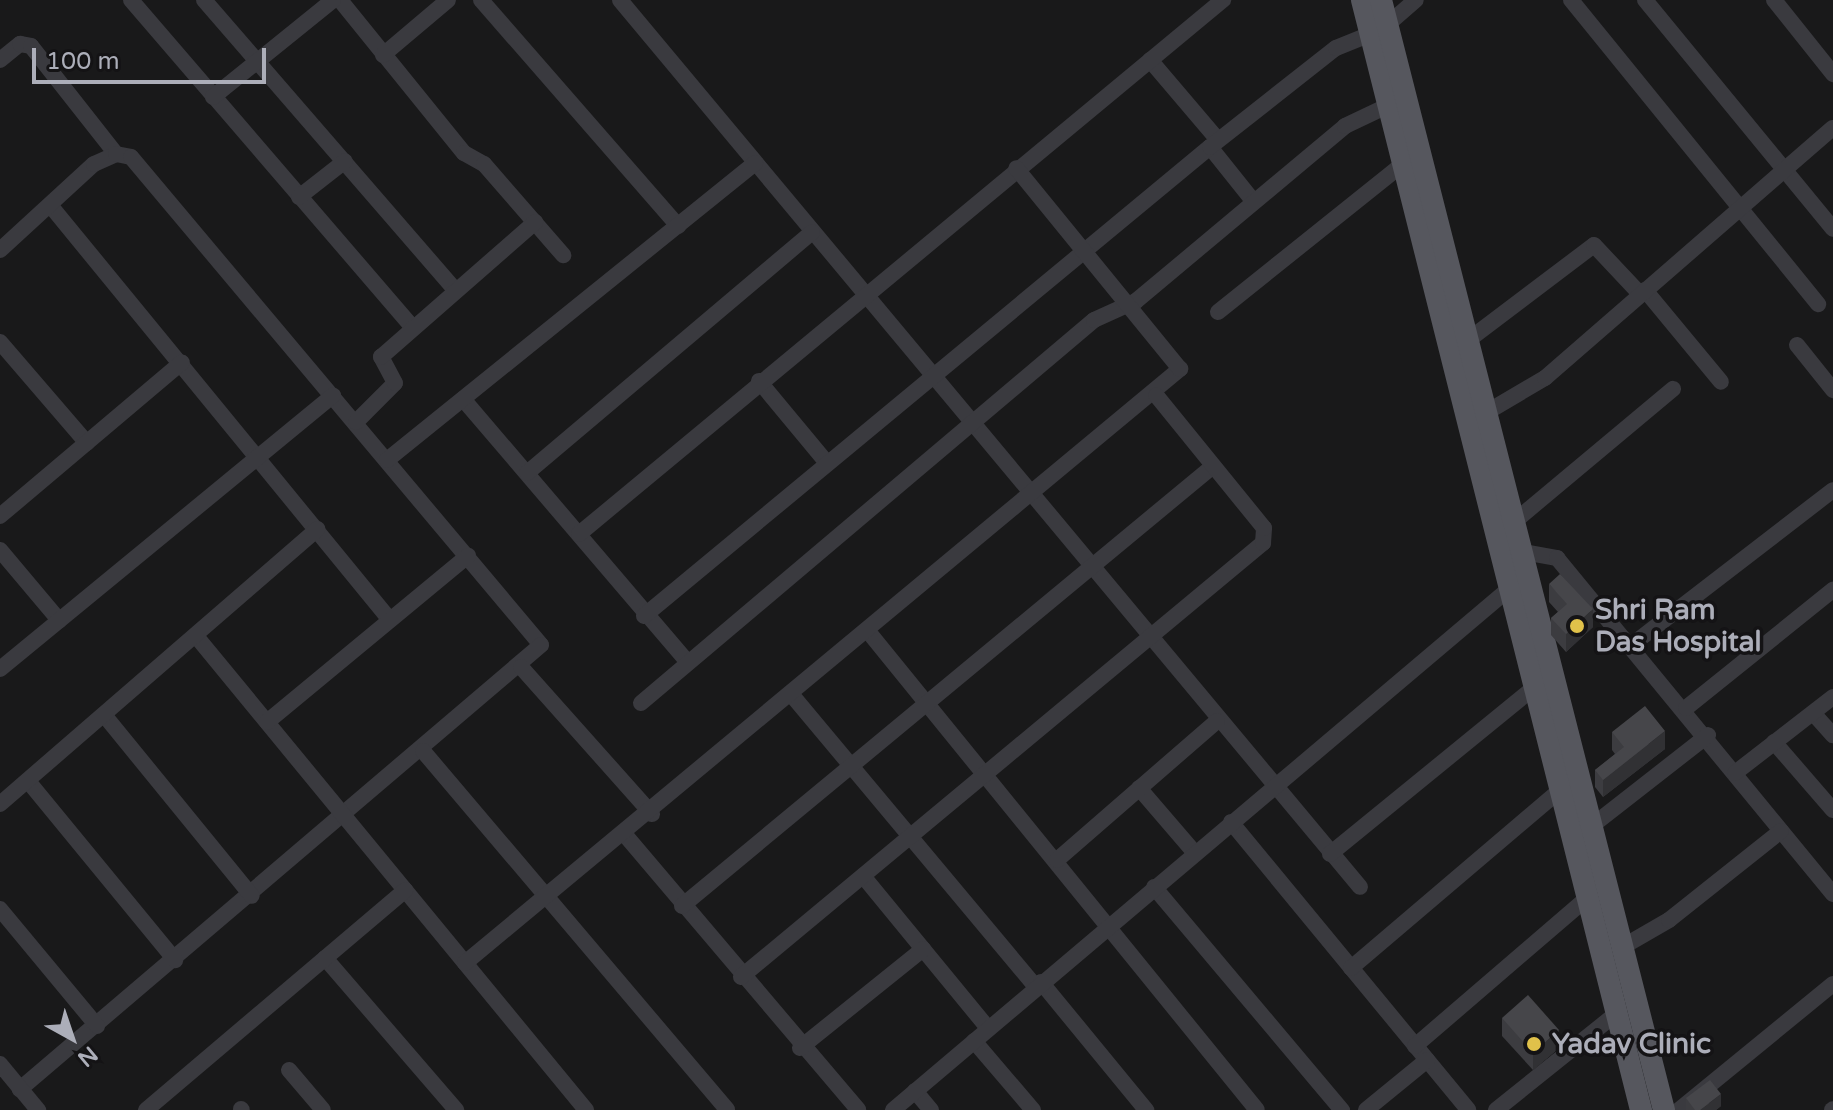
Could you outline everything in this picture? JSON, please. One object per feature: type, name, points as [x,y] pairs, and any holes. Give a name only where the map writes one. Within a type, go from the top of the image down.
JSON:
[{"type":"main road","points":[[1362,0],[1379,29],[1467,341],[1477,418],[1510,588],[1641,1110]]},
{"type":"main road","points":[[1381,0],[1379,29],[1389,105],[1477,418],[1515,521],[1664,1110]]},
{"type":"street","points":[[131,0],[412,327]]},
{"type":"street","points":[[204,0],[453,287]]},
{"type":"street","points":[[213,97],[333,0]]},
{"type":"street","points":[[340,0],[383,55],[563,255]]},
{"type":"street","points":[[383,55],[448,0]]},
{"type":"street","points":[[481,0],[678,226]]},
{"type":"street","points":[[620,0],[1087,569],[1360,887]]},
{"type":"street","points":[[579,534],[863,293],[1223,0]]},
{"type":"street","points":[[644,616],[1214,144],[1336,48],[1379,29],[1416,0]]},
{"type":"street","points":[[1571,0],[1818,304]]},
{"type":"street","points":[[1645,0],[1833,229]]},
{"type":"street","points":[[1774,0],[1833,74]]},
{"type":"street","points":[[0,60],[20,44],[31,46],[116,154],[135,160],[541,645],[521,667],[346,817],[20,1089]]},
{"type":"street","points":[[1150,60],[1254,202]]},
{"type":"street","points":[[641,703],[1094,320],[1133,303],[1345,126],[1389,105]]},
{"type":"street","points":[[1477,418],[1545,378],[1833,128]]},
{"type":"street","points":[[0,250],[94,164],[116,154]]},
{"type":"street","points":[[299,197],[345,161]]},
{"type":"street","points":[[387,460],[755,163]]},
{"type":"street","points":[[1218,312],[1404,163]]},
{"type":"street","points":[[465,963],[548,901],[626,836],[1026,494],[1156,395],[1181,364],[1133,303],[1016,168]]},
{"type":"street","points":[[50,205],[260,454],[390,620]]},
{"type":"street","points":[[356,422],[394,384],[380,360],[453,287],[535,222]]},
{"type":"street","points":[[527,473],[812,232]]},
{"type":"street","points":[[1467,341],[1594,245],[1642,292],[1721,382]]},
{"type":"street","points":[[0,342],[87,443]]},
{"type":"street","points":[[1797,345],[1833,390]]},
{"type":"street","points":[[0,516],[182,362]]},
{"type":"street","points":[[759,381],[827,463]]},
{"type":"street","points":[[1515,521],[1673,389]]},
{"type":"street","points":[[0,669],[333,395]]},
{"type":"street","points":[[741,977],[1265,541],[1264,528],[1156,395]]},
{"type":"street","points":[[463,399],[579,534],[644,616],[688,662]]},
{"type":"street","points":[[682,906],[1212,467]]},
{"type":"street","points":[[1633,644],[1833,490]]},
{"type":"street","points":[[0,804],[318,529]]},
{"type":"street","points":[[0,550],[59,620]]},
{"type":"street","points":[[1523,552],[1554,554],[1686,708],[1833,894]]},
{"type":"street","points":[[267,722],[468,556]]},
{"type":"street","points":[[893,1110],[1510,588]]},
{"type":"street","points":[[1686,708],[1833,590]]},
{"type":"street","points":[[867,630],[987,772],[1257,1110]]},
{"type":"street","points":[[196,636],[586,1110]]},
{"type":"street","points":[[521,667],[652,814]]},
{"type":"street","points":[[1330,854],[1535,687]]},
{"type":"street","points":[[791,694],[908,840],[1146,1110]]},
{"type":"street","points":[[1735,773],[1833,697]]},
{"type":"street","points":[[1813,713],[1833,735]]},
{"type":"street","points":[[105,716],[252,896]]},
{"type":"street","points":[[1057,860],[1217,721]]},
{"type":"street","points":[[1593,825],[1708,735]]},
{"type":"street","points":[[1774,742],[1833,810]]},
{"type":"street","points":[[423,751],[727,1110]]},
{"type":"street","points":[[28,781],[175,960]]},
{"type":"street","points":[[1139,788],[1195,853]]},
{"type":"street","points":[[1351,968],[1561,789]]},
{"type":"street","points":[[1231,822],[1468,1110]]},
{"type":"street","points":[[1624,946],[1669,920],[1781,831]]},
{"type":"street","points":[[626,836],[800,1048],[858,1110]]},
{"type":"street","points":[[863,876],[988,1028]]},
{"type":"street","points":[[1154,887],[1342,1110]]},
{"type":"street","points":[[146,1110],[405,890]]},
{"type":"street","points":[[1415,1046],[1588,897]]},
{"type":"street","points":[[0,909],[97,1026]]},
{"type":"street","points":[[800,1048],[923,949]]},
{"type":"street","points":[[325,958],[456,1110]]},
{"type":"street","points":[[1679,1110],[1833,984]]},
{"type":"street","points":[[1496,1110],[1617,1013]]},
{"type":"street","points":[[974,1041],[1033,1110]]},
{"type":"street","points":[[1366,1110],[1427,1060]]},
{"type":"street","points":[[0,1064],[38,1110]]},
{"type":"street","points":[[289,1070],[323,1110]]},
{"type":"street","points":[[915,1091],[931,1110]]},
{"type":"building","points":[[1560,574],[1593,609],[1566,634],[1551,618],[1567,604],[1549,584]]},
{"type":"building","points":[[1645,706],[1665,731],[1603,780],[1595,770],[1624,747],[1612,732]]},
{"type":"building","points":[[1528,995],[1559,1030],[1533,1053],[1502,1018]]},
{"type":"building","points":[[1710,1080],[1721,1094],[1700,1110],[1695,1110],[1686,1098]]},
{"type":"place","name":"Shri Ram Das Hospital","points":[[1577,626]]},
{"type":"place","name":"Yadav Clinic","points":[[1534,1044]]}]
